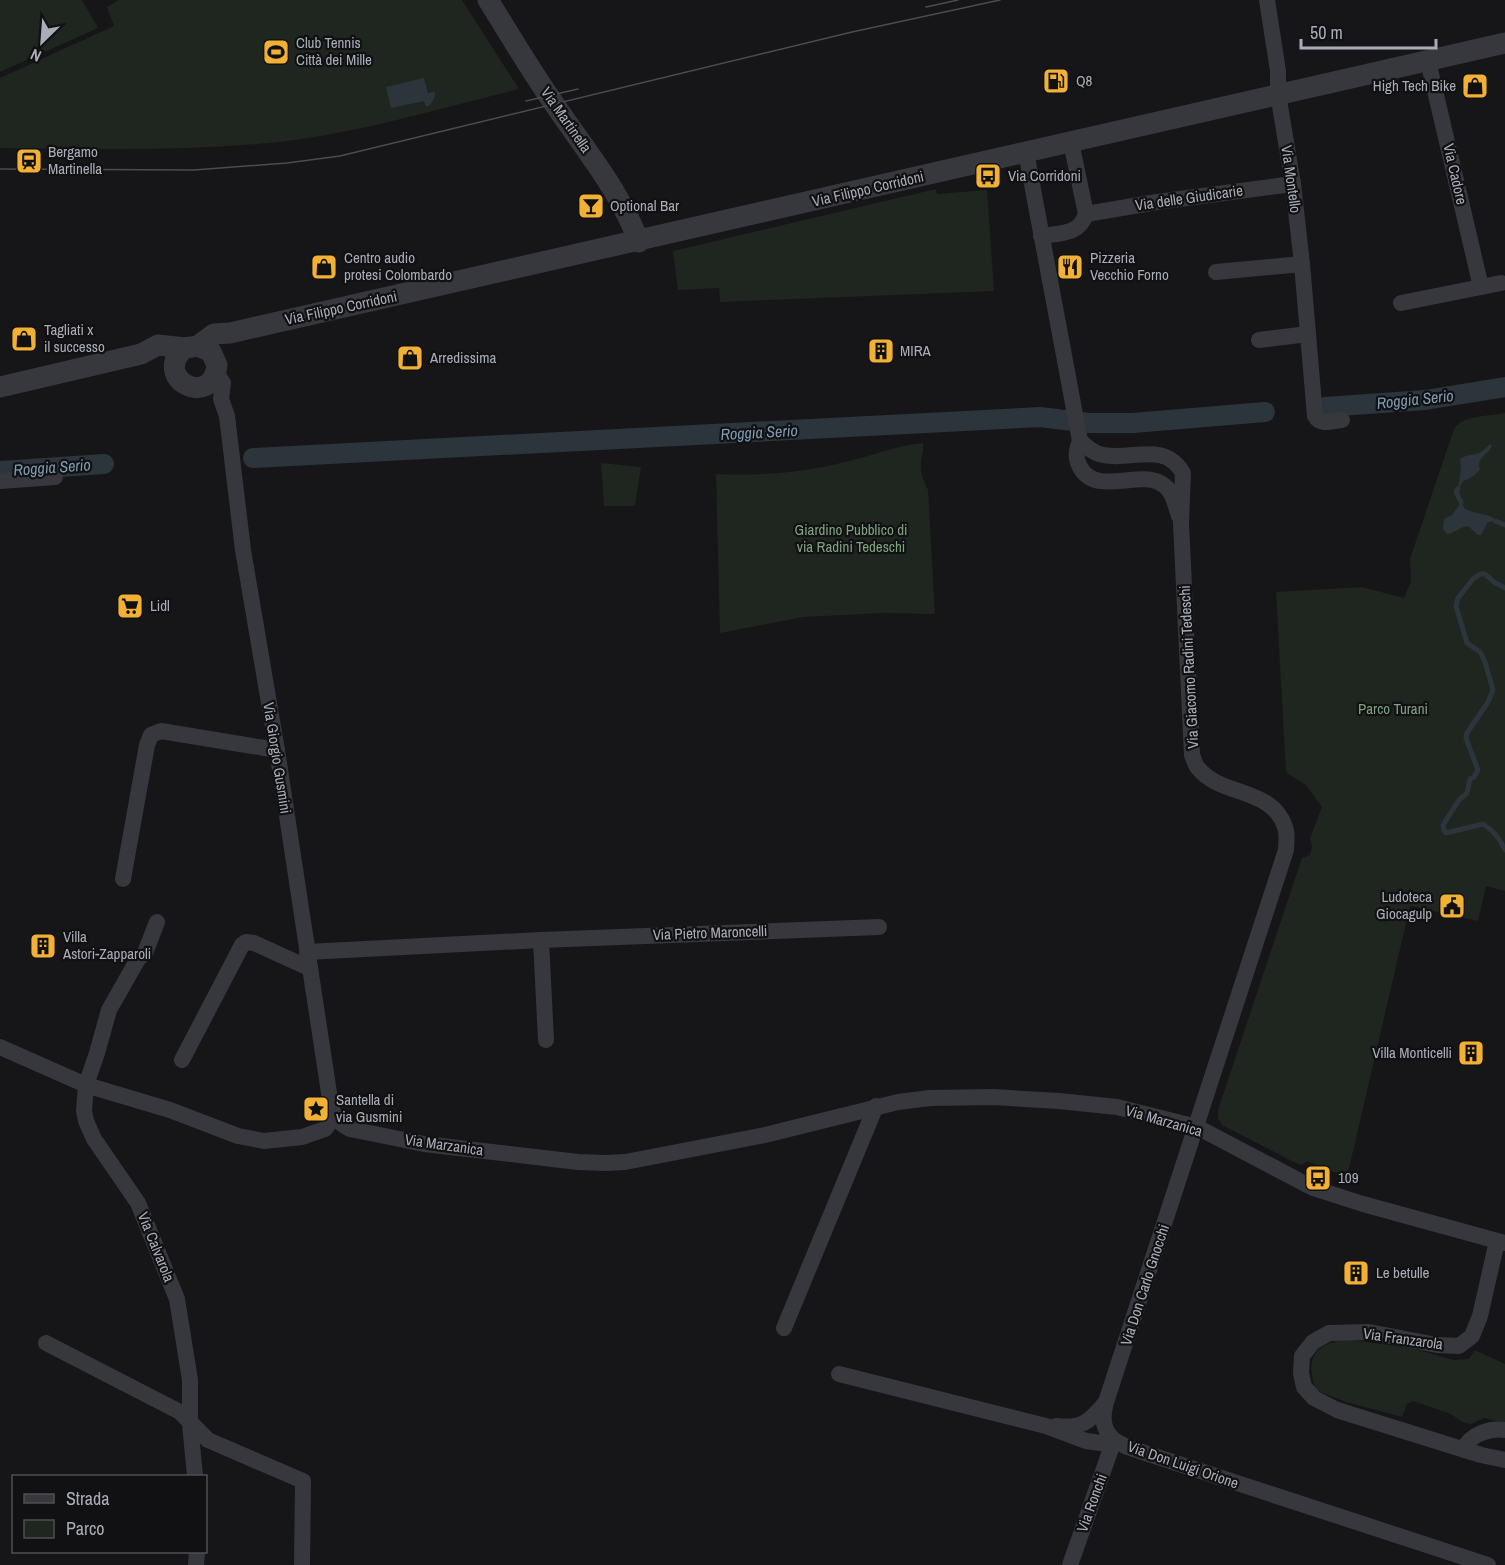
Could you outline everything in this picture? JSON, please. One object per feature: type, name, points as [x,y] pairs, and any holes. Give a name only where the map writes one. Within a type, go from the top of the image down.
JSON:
[{"type":"street","name":"Via Martinella","points":[[488,0],[543,89],[613,188],[628,213],[639,242]]},
{"type":"street","name":"Via Montello","points":[[1268,0],[1278,71],[1278,94],[1293,184],[1315,416],[1321,423],[1342,420]]},
{"type":"street","name":"Via Filippo Corridoni","points":[[175,372],[176,358],[204,356],[226,347],[230,333],[639,242],[1505,43]]},
{"type":"street","name":"Via Cadore","points":[[1428,61],[1481,287]]},
{"type":"street","points":[[1041,236],[1074,230],[1083,224],[1086,214],[1071,142]]},
{"type":"street","points":[[1026,153],[1078,434]]},
{"type":"street","name":"Via delle Giudicarie","points":[[1086,214],[1293,184]]},
{"type":"street","points":[[1216,272],[1302,264]]},
{"type":"street","points":[[1401,303],[1501,284]]},
{"type":"street","points":[[1259,340],[1308,334]]},
{"type":"street","points":[[0,387],[141,354],[158,345],[204,356]]},
{"type":"street","points":[[141,354],[175,372],[182,383],[221,399]]},
{"type":"street","name":"Via Filippo Corridoni","points":[[195,388],[208,384],[204,356]]},
{"type":"street","name":"Via Giorgio Gusmini","points":[[204,356],[223,383],[221,399],[227,416],[243,550],[277,750],[334,1117]]},
{"type":"street","name":"Via Giacomo Radini Tedeschi","points":[[1078,434],[1076,459],[1083,472],[1099,481],[1148,480],[1159,482],[1170,490],[1181,523]]},
{"type":"street","name":"Via Giacomo Radini Tedeschi","points":[[1078,434],[1090,449],[1102,455],[1162,455],[1171,459],[1183,473],[1181,523],[1192,755],[1197,768],[1211,778],[1267,803],[1280,815],[1286,829],[1286,850],[1197,1127]]},
{"type":"street","points":[[0,481],[55,477]]},
{"type":"street","points":[[123,879],[147,745],[151,735],[161,731],[277,750]]},
{"type":"street","name":"Via Calvarola","points":[[157,922],[145,953],[138,958],[109,1010],[86,1085],[84,1111],[94,1138],[138,1203],[177,1299],[190,1380],[190,1424],[195,1475]]},
{"type":"street","name":"Via Pietro Maroncelli","points":[[308,960],[541,940],[879,927]]},
{"type":"street","points":[[541,940],[546,1040]]},
{"type":"street","points":[[182,1060],[242,945],[246,942],[308,960]]},
{"type":"street","points":[[0,1047],[86,1085],[170,1110],[238,1136],[264,1141],[302,1137],[325,1129],[334,1117]]},
{"type":"street","name":"Via Marzanica","points":[[334,1117],[340,1124],[350,1129],[424,1144],[578,1162],[606,1163],[625,1162],[765,1135],[876,1106],[930,1098],[993,1097],[1117,1107],[1197,1127],[1313,1188],[1501,1242]]},
{"type":"street","points":[[784,1328],[876,1106]]},
{"type":"street","name":"Via Don Carlo Gnocchi","points":[[1114,1440],[1107,1434],[1102,1416],[1197,1127]]},
{"type":"street","name":"Via Franzarola","points":[[1501,1242],[1472,1336],[1458,1346],[1437,1346],[1369,1332],[1329,1333],[1313,1342],[1302,1356],[1301,1373],[1304,1387],[1314,1398],[1337,1410],[1505,1460]]},
{"type":"street","points":[[46,1343],[180,1412],[208,1440],[303,1481],[302,1565]]},
{"type":"street","name":"Via Don Luigi Orione","points":[[839,1374],[1046,1426],[1086,1441],[1101,1443],[1114,1440],[1127,1447],[1488,1565]]},
{"type":"street","points":[[1046,1426],[1072,1428],[1091,1418],[1106,1402]]},
{"type":"street","points":[[1464,1449],[1467,1441],[1478,1434],[1505,1430]]},
{"type":"street","name":"Via Ronchi","points":[[1070,1565],[1114,1440]]},
{"type":"green space","points":[[0,0],[82,0],[98,28],[0,72]]},
{"type":"green space","name":"Club Tennis Città dei Mille","points":[[119,0],[462,0],[519,89],[374,125],[287,141],[179,148],[0,148],[0,78],[114,26],[107,7]]},
{"type":"green space","points":[[936,189],[937,194],[987,190],[994,291],[720,302],[719,288],[678,290],[673,251]]},
{"type":"green space","name":"Parco Turani","points":[[1505,413],[1505,891],[1486,886],[1478,921],[1410,906],[1347,1177],[1307,1161],[1302,1165],[1296,1163],[1222,1125],[1218,1118],[1218,1110],[1302,858],[1310,855],[1312,846],[1310,838],[1322,807],[1306,785],[1286,772],[1276,592],[1362,587],[1404,598],[1411,581],[1410,559],[1454,429],[1458,424],[1470,419]]},
{"type":"green space","name":"Giardino Pubblico di via Radini Tedeschi","points":[[923,443],[921,467],[928,490],[935,614],[882,613],[803,617],[720,633],[716,474],[748,475],[810,469]]},
{"type":"green space","points":[[601,463],[641,467],[635,506],[604,506]]},
{"type":"green space","points":[[1351,1340],[1411,1348],[1454,1360],[1469,1359],[1475,1350],[1505,1364],[1505,1423],[1484,1418],[1471,1424],[1462,1422],[1451,1414],[1413,1401],[1407,1404],[1402,1417],[1346,1402],[1316,1390],[1311,1368],[1316,1353],[1329,1343]]},
{"type":"shaded area","points":[[424,78],[428,93],[435,92],[430,104],[426,107],[424,101],[391,108],[386,87]]},
{"type":"shaded area","points":[[1490,444],[1492,446],[1481,459],[1479,471],[1464,480],[1458,489],[1460,459],[1482,452]]},
{"type":"shaded area","points":[[1461,502],[1465,509],[1494,518],[1494,521],[1488,522],[1481,535],[1468,526],[1447,534],[1443,529],[1444,519],[1452,515]]},
{"type":"waterway","name":"Roggia Serio","points":[[1325,407],[1425,400],[1505,387]]},
{"type":"waterway","name":"Roggia Serio","points":[[253,458],[1040,417],[1089,423],[1133,423],[1265,412]]},
{"type":"waterway","name":"Roggia Serio","points":[[0,471],[104,464]]},
{"type":"waterway","points":[[1458,489],[1456,492],[1461,502]]},
{"type":"waterway","points":[[1495,521],[1505,525]]},
{"type":"waterway","points":[[1505,588],[1485,574],[1480,574],[1458,598],[1456,606],[1467,643],[1480,652],[1493,690],[1466,738],[1478,770],[1470,779],[1467,793],[1459,800],[1443,825],[1446,833],[1483,824],[1496,835],[1505,850]]},
{"type":"tram line","points":[[926,7],[958,0]]},
{"type":"tram line","points":[[0,169],[194,170],[287,163],[340,156],[852,32],[1000,0]]},
{"type":"tram line","points":[[526,101],[578,89]]},
{"type":"place","name":"Club Tennis Città dei Mille","points":[[276,52]]},
{"type":"place","name":"Q8","points":[[1056,81]]},
{"type":"place","name":"High Tech Bike","points":[[1475,86]]},
{"type":"place","name":"Bergamo Martinella","points":[[29,161]]},
{"type":"place","name":"Via Corridoni","points":[[988,176]]},
{"type":"place","name":"Optional Bar","points":[[591,206]]},
{"type":"place","name":"Centro audio protesi Colombardo","points":[[324,267]]},
{"type":"place","name":"Pizzeria Vecchio Forno","points":[[1070,267]]},
{"type":"place","name":"Tagliati x il successo","points":[[24,339]]},
{"type":"place","name":"MIRA","points":[[881,351]]},
{"type":"place","name":"Arredissima","points":[[410,358]]},
{"type":"place","name":"Lidl","points":[[130,606]]},
{"type":"place","name":"Ludoteca Giocagulp","points":[[1452,906]]},
{"type":"place","name":"Villa Astori-Zapparoli","points":[[43,946]]},
{"type":"place","name":"Villa Monticelli","points":[[1471,1053]]},
{"type":"place","name":"Santella di via Gusmini","points":[[316,1109]]},
{"type":"place","name":"109","points":[[1318,1178]]},
{"type":"place","name":"Le betulle","points":[[1356,1273]]}]
